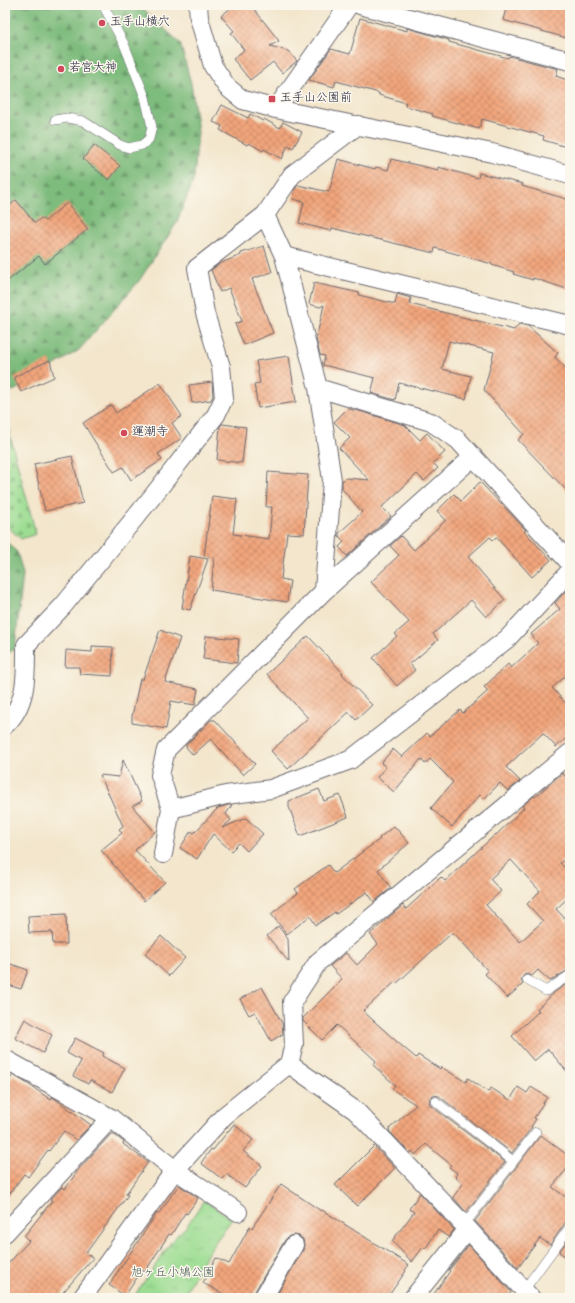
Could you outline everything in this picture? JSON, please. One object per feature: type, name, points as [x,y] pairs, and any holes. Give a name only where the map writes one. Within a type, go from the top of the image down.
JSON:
[{"type":"street","points":[[198,5],[199,18],[213,66],[227,87],[243,100],[276,109],[492,153],[570,175]]},
{"type":"street","points":[[276,109],[349,5]]},
{"type":"street","points":[[360,5],[570,61]]},
{"type":"street","points":[[5,725],[18,710],[24,695],[26,645],[63,606],[152,497],[216,415],[224,398],[221,367],[205,313],[197,268],[265,215],[292,175],[358,125]]},
{"type":"street","points":[[265,215],[284,256],[318,388],[332,480],[324,591]]},
{"type":"street","points":[[284,256],[570,324]]},
{"type":"street","points":[[318,388],[431,422],[458,440],[570,563]]},
{"type":"street","points":[[163,854],[171,809],[160,775],[166,750],[324,591],[473,457]]},
{"type":"street","points":[[171,809],[226,795],[271,789],[350,760],[507,639],[570,571]]},
{"type":"street","points":[[87,1297],[175,1170],[224,1116],[289,1064],[294,1044],[292,1002],[318,962],[568,761]]},
{"type":"street","points":[[7,1064],[111,1118],[175,1170],[238,1212]]},
{"type":"street","points":[[289,1064],[356,1111],[466,1226],[527,1294]]},
{"type":"street","points":[[5,1234],[111,1118]]},
{"type":"street","points":[[413,1298],[466,1226]]},
{"type":"street","points":[[263,1298],[294,1245]]},
{"type":"lane","points":[[55,120],[67,118],[83,120],[120,145],[129,148],[142,145],[149,139],[152,127],[145,97],[124,44],[103,5]]},
{"type":"lane","points":[[527,980],[546,991],[570,975]]},
{"type":"lane","points":[[435,1101],[513,1161]]},
{"type":"lane","points":[[466,1226],[536,1132]]},
{"type":"lane","points":[[527,1294],[570,1227]]},
{"type":"green space","points":[[5,5],[139,5],[180,43],[191,83],[198,132],[194,179],[176,224],[139,281],[79,350],[15,390],[5,392]]},
{"type":"green space","points":[[5,417],[36,534],[21,539],[5,524]]},
{"type":"green space","points":[[5,540],[17,552],[23,574],[15,648],[5,656]]},
{"type":"green space","name":"旭ヶ丘小鳩公園","points":[[204,1200],[232,1219],[211,1248],[182,1298],[133,1298],[174,1238],[186,1227]]},
{"type":"building","points":[[234,5],[251,5],[279,41],[270,46],[288,51],[297,61],[282,73],[273,62],[250,80],[233,59],[244,50],[231,33],[234,31],[221,16]]},
{"type":"building","points":[[507,5],[554,5],[570,9],[570,39],[503,20]]},
{"type":"building","points":[[360,18],[407,31],[407,28],[449,40],[449,42],[508,58],[509,56],[558,69],[556,76],[570,81],[570,148],[543,140],[544,136],[482,119],[479,129],[432,116],[433,114],[405,106],[406,103],[379,95],[379,93],[336,81],[334,87],[309,80],[331,49],[350,54]]},
{"type":"building","points":[[222,105],[248,118],[250,114],[263,121],[264,119],[280,128],[283,122],[302,132],[293,148],[288,145],[282,159],[249,143],[247,145],[220,130],[222,126],[213,122]]},
{"type":"building","points":[[94,145],[120,166],[109,180],[83,159]]},
{"type":"building","points":[[338,159],[375,169],[376,167],[388,170],[391,159],[438,170],[438,167],[478,178],[479,173],[523,184],[522,186],[570,200],[570,290],[533,278],[533,280],[513,274],[514,272],[492,264],[435,248],[434,253],[332,228],[331,231],[299,223],[304,202],[293,199],[295,189],[298,185],[329,192]]},
{"type":"building","points":[[16,200],[35,223],[41,218],[45,221],[67,203],[88,229],[45,264],[39,256],[5,283],[5,210]]},
{"type":"building","points":[[264,246],[272,272],[252,279],[273,333],[244,345],[235,324],[242,321],[229,288],[220,292],[211,270],[221,263],[241,255],[241,253]]},
{"type":"building","points":[[314,283],[360,293],[359,295],[395,304],[397,294],[411,298],[410,304],[514,330],[519,324],[528,326],[558,353],[555,357],[570,373],[570,494],[518,440],[524,434],[484,390],[494,352],[449,341],[442,369],[471,376],[466,399],[399,383],[395,400],[371,393],[375,378],[323,365],[325,356],[320,355],[316,339],[324,305],[320,307],[309,304]]},
{"type":"building","points":[[289,356],[296,402],[258,408],[254,384],[260,383],[256,361]]},
{"type":"building","points":[[50,360],[54,377],[21,392],[14,377]]},
{"type":"building","points":[[212,382],[213,396],[211,400],[192,403],[189,385]]},
{"type":"building","points":[[160,383],[182,416],[172,423],[182,438],[158,454],[162,460],[131,480],[123,467],[114,472],[83,423],[111,405],[116,413]]},
{"type":"building","points":[[348,408],[405,425],[420,440],[427,433],[445,452],[433,463],[438,468],[424,481],[417,474],[382,507],[391,516],[347,556],[339,547],[344,542],[339,536],[339,533],[362,512],[342,489],[342,481],[346,478],[369,480],[339,448],[350,438],[334,422]]},
{"type":"building","points":[[222,424],[246,427],[242,463],[217,460],[220,426]]},
{"type":"building","points":[[72,456],[83,503],[45,511],[34,464]]},
{"type":"building","points":[[268,472],[308,475],[304,534],[287,533],[281,579],[290,581],[287,602],[211,590],[214,558],[204,556],[212,496],[237,499],[233,534],[269,539],[272,507],[266,507]]},
{"type":"building","points":[[480,482],[526,530],[524,531],[551,560],[532,577],[496,537],[493,540],[490,537],[468,557],[505,600],[486,617],[471,600],[433,634],[438,640],[410,664],[415,670],[397,686],[373,658],[397,636],[395,634],[409,622],[371,582],[399,555],[390,546],[401,536],[414,550],[446,520],[437,511],[454,494],[461,501]]},
{"type":"building","points":[[190,556],[208,559],[190,610],[182,608]]},
{"type":"building","points":[[570,586],[570,672],[552,688],[570,708],[570,735],[556,747],[543,733],[506,767],[520,781],[508,791],[500,783],[484,799],[480,795],[452,827],[431,808],[453,782],[430,759],[425,764],[421,759],[394,792],[377,777],[386,767],[381,763],[393,749],[402,757],[427,733],[430,736],[460,710],[463,713],[488,691],[484,687],[508,664],[511,668],[538,643],[531,634],[560,609],[555,603]]},
{"type":"building","points":[[160,630],[180,638],[165,682],[198,689],[195,705],[171,701],[166,729],[132,723],[132,716],[140,679],[143,679]]},
{"type":"building","points":[[206,636],[239,639],[237,663],[203,659]]},
{"type":"building","points":[[308,636],[372,705],[356,720],[349,712],[288,769],[271,751],[308,718],[267,674]]},
{"type":"building","points":[[92,646],[113,647],[112,676],[80,674],[79,667],[65,667],[66,650],[92,652]]},
{"type":"building","points":[[211,720],[215,720],[255,764],[243,775],[211,739],[193,755],[186,747],[186,745]]},
{"type":"building","points":[[123,760],[142,801],[132,806],[155,832],[135,850],[165,882],[144,901],[101,850],[122,833],[119,829],[123,826],[100,775],[119,777]]},
{"type":"building","points":[[562,773],[570,781],[570,855],[560,863],[570,873],[570,896],[556,909],[570,924],[570,969],[550,981],[538,970],[532,976],[527,974],[524,975],[521,980],[523,984],[507,998],[485,974],[488,971],[454,933],[452,933],[397,983],[395,982],[363,1011],[416,1058],[418,1055],[440,1069],[441,1067],[466,1082],[468,1078],[488,1092],[491,1088],[510,1100],[518,1087],[527,1093],[531,1087],[547,1097],[534,1118],[536,1119],[532,1127],[512,1153],[439,1096],[433,1095],[430,1098],[429,1103],[431,1106],[505,1162],[466,1212],[453,1197],[463,1184],[455,1177],[457,1173],[449,1167],[451,1165],[426,1144],[415,1155],[412,1151],[410,1153],[389,1131],[390,1128],[416,1105],[392,1089],[395,1085],[373,1065],[376,1061],[337,1025],[322,1040],[303,1021],[303,1018],[342,979],[330,966],[346,953],[357,965],[378,944],[370,934],[403,905],[406,909],[441,877],[445,881],[524,808],[522,806],[534,796],[535,797]],"holes":[[[511,860],[540,891],[527,904],[543,921],[520,942],[486,905],[501,891],[490,879]]]},
{"type":"building","points":[[319,789],[324,801],[340,795],[348,817],[300,836],[289,807],[289,801]]},
{"type":"building","points":[[232,805],[226,814],[231,820],[222,828],[246,818],[263,834],[247,851],[239,843],[231,851],[213,834],[197,859],[180,848],[191,831],[194,833],[218,808]]},
{"type":"building","points":[[394,826],[409,843],[378,870],[391,888],[374,902],[367,892],[336,914],[335,912],[316,925],[310,916],[287,934],[271,914],[298,893],[295,889],[328,865],[334,873],[380,839],[379,838]]},
{"type":"building","points":[[66,914],[67,944],[53,944],[52,932],[29,933],[28,916]]},
{"type":"building","points":[[278,926],[288,939],[289,962],[267,936]]},
{"type":"building","points":[[161,936],[185,958],[169,976],[145,954]]},
{"type":"building","points":[[5,962],[28,970],[21,989],[5,984]]},
{"type":"building","points":[[570,982],[570,1075],[548,1049],[534,1061],[512,1036],[539,1011],[537,1009],[556,991]]},
{"type":"building","points":[[262,987],[282,1023],[283,1034],[271,1041],[255,1012],[249,1015],[240,999]]},
{"type":"building","points":[[25,1019],[52,1035],[43,1053],[15,1038]]},
{"type":"building","points":[[75,1038],[104,1053],[102,1056],[125,1068],[112,1092],[90,1080],[88,1084],[73,1076],[81,1061],[67,1053]]},
{"type":"building","points":[[13,1075],[51,1100],[52,1097],[54,1098],[91,1125],[76,1140],[64,1131],[28,1177],[24,1174],[5,1200],[5,1086]]},
{"type":"building","points":[[234,1124],[253,1140],[243,1151],[262,1166],[245,1188],[226,1174],[222,1179],[201,1163],[211,1149],[213,1150]]},
{"type":"building","points":[[112,1133],[124,1142],[123,1144],[148,1162],[126,1194],[128,1195],[86,1253],[93,1258],[58,1298],[5,1298],[5,1267],[29,1241],[24,1236],[52,1201],[50,1200],[62,1187],[65,1189],[79,1169]]},
{"type":"building","points":[[541,1135],[570,1157],[570,1165],[552,1187],[570,1200],[570,1221],[565,1223],[550,1245],[540,1238],[518,1268],[475,1221]]},
{"type":"building","points":[[374,1146],[395,1168],[357,1206],[335,1185]]},
{"type":"building","points":[[281,1184],[321,1211],[322,1210],[409,1265],[387,1298],[275,1298],[303,1250],[303,1239],[294,1235],[289,1236],[285,1240],[254,1293],[253,1298],[231,1298],[203,1283],[216,1258],[229,1264],[250,1226],[252,1228]]},
{"type":"building","points":[[179,1185],[198,1198],[187,1214],[185,1213],[171,1235],[169,1234],[145,1272],[142,1270],[125,1296],[109,1285],[157,1213],[158,1214]]},
{"type":"building","points":[[420,1193],[454,1230],[448,1237],[438,1230],[425,1249],[423,1247],[412,1262],[392,1241],[414,1212],[409,1209]]},
{"type":"building","points":[[570,1237],[570,1260],[559,1252]]},
{"type":"building","points":[[469,1245],[511,1292],[507,1298],[431,1298],[450,1271],[449,1270]]},
{"type":"place","name":"玉手山横穴","points":[[102,23]]},
{"type":"place","name":"若宮大神","points":[[61,69]]},
{"type":"place","name":"玉手山公園前","points":[[272,99]]},
{"type":"place","name":"運潮寺","points":[[124,433]]}]
